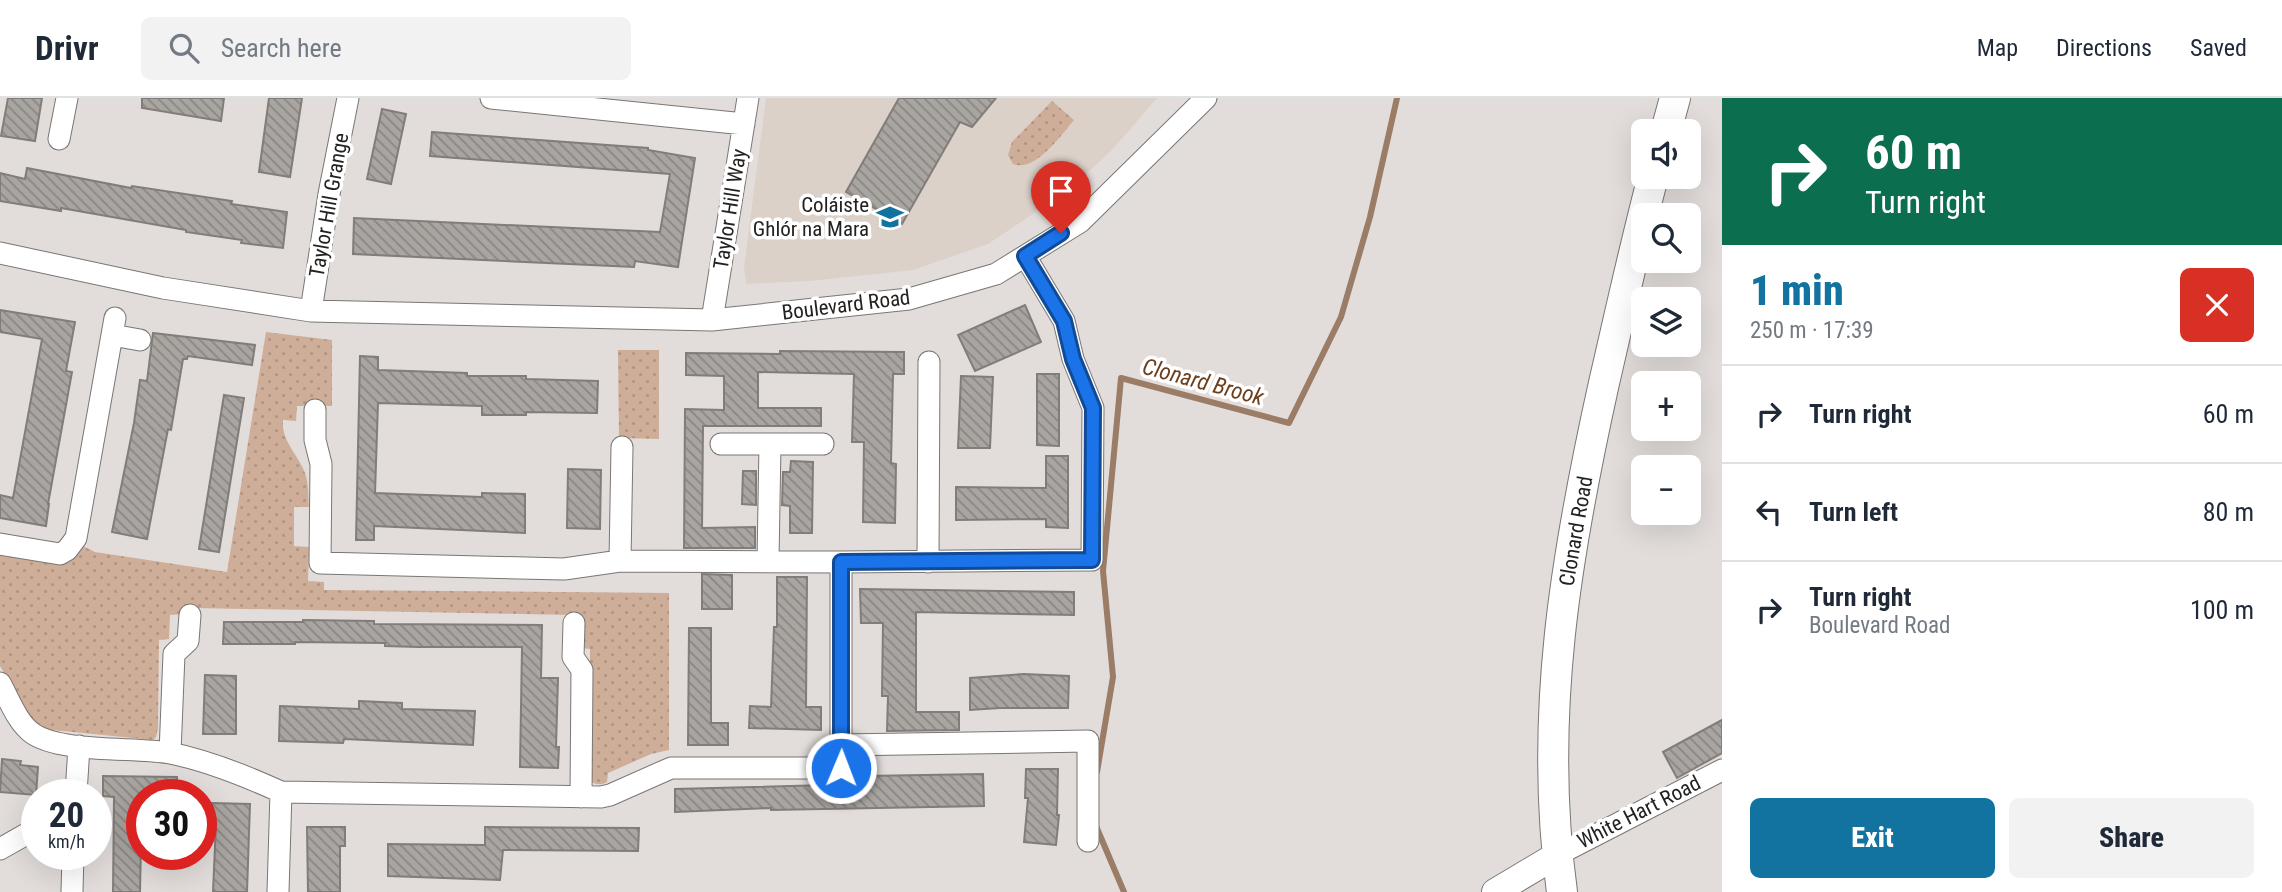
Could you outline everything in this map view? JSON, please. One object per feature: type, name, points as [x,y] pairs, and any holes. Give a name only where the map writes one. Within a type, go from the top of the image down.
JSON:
[{"type":"main road","points":[[1669,119],[1675,98]]},
{"type":"main road","name":"Clonard Road","points":[[1562,892],[1551,756],[1563,602],[1575,524],[1598,409],[1650,189]]},
{"type":"street","points":[[59,139],[68,98]]},
{"type":"street","name":"Taylor Hill Grange","points":[[311,311],[329,194],[348,98]]},
{"type":"street","points":[[491,98],[744,124]]},
{"type":"street","name":"Taylor Hill Way","points":[[712,320],[748,98]]},
{"type":"street","name":"Boulevard Road","points":[[0,253],[163,288],[311,311],[712,320],[909,299],[996,274],[1080,222],[1206,98]]},
{"type":"street","points":[[315,410],[325,440],[321,464],[320,563],[564,569],[620,561],[1092,560],[1093,408],[1073,359],[1064,321],[1025,256]]},
{"type":"street","points":[[0,544],[60,554],[67,550],[76,538],[114,327],[140,340]]},
{"type":"street","points":[[928,562],[929,362]]},
{"type":"street","points":[[721,444],[823,444]]},
{"type":"street","points":[[768,561],[770,444]]},
{"type":"street","points":[[620,561],[622,446]]},
{"type":"street","points":[[0,683],[24,726],[39,737],[79,746],[170,753],[248,777],[281,792],[581,797],[610,794],[671,768],[841,768],[841,562]]},
{"type":"street","points":[[170,753],[174,654],[188,641],[190,615]]},
{"type":"street","points":[[573,623],[573,657],[582,670],[581,797]]},
{"type":"street","points":[[841,745],[1088,741],[1088,841]]},
{"type":"street","points":[[77,779],[79,746]]},
{"type":"street","name":"White Hart Road","points":[[1557,855],[1722,770]]},
{"type":"street","points":[[278,892],[281,792]]},
{"type":"street","points":[[0,849],[21,837]]},
{"type":"street","points":[[1496,892],[1557,855]]},
{"type":"street","points":[[72,892],[73,870]]},
{"type":"shaded area","name":"Coláiste Ghlór na Mara","points":[[766,98],[1157,98],[1112,150],[1070,189],[988,244],[913,270],[810,281],[746,284],[744,267]]},
{"type":"shaded area","points":[[1052,101],[1074,120],[1039,158],[1030,163],[1013,164],[1008,155],[1012,142]]},
{"type":"shaded area","points":[[266,332],[332,340],[332,406],[297,406],[296,421],[283,420],[285,434],[307,481],[309,507],[294,507],[294,546],[309,547],[308,581],[324,582],[324,590],[669,593],[669,750],[651,754],[608,773],[605,783],[592,782],[589,773],[590,649],[582,648],[573,615],[194,608],[183,614],[170,615],[169,639],[159,640],[158,728],[153,740],[35,726],[0,666],[0,555],[81,545],[95,552],[227,572]]},
{"type":"shaded area","points":[[618,350],[659,350],[659,439],[619,438]]},
{"type":"building","points":[[8,98],[42,98],[35,141],[1,136]]},
{"type":"building","points":[[142,98],[224,98],[221,121],[142,108]]},
{"type":"building","points":[[269,98],[302,98],[290,177],[259,172]]},
{"type":"building","points":[[899,98],[996,98],[972,127],[960,122],[902,224],[846,192]]},
{"type":"building","points":[[382,109],[406,114],[391,184],[367,179]]},
{"type":"building","points":[[432,132],[648,148],[695,158],[678,267],[635,261],[634,267],[353,254],[354,218],[660,232],[670,174],[430,156]]},
{"type":"building","points":[[27,168],[131,188],[132,186],[232,201],[231,204],[287,212],[283,248],[241,243],[242,240],[61,208],[61,211],[0,201],[0,173],[25,179]]},
{"type":"building","points":[[1025,305],[1041,342],[975,371],[958,335]]},
{"type":"building","points":[[0,310],[75,322],[66,371],[72,372],[46,526],[0,518],[0,495],[13,498],[42,339],[0,332]]},
{"type":"building","points":[[153,333],[255,345],[252,365],[188,356],[183,359],[171,430],[168,429],[147,539],[112,532],[140,380],[147,381]]},
{"type":"building","points":[[780,351],[904,352],[904,374],[893,374],[891,463],[896,464],[895,523],[863,522],[864,442],[852,442],[854,374],[758,372],[758,408],[821,408],[821,426],[703,426],[702,528],[755,527],[755,548],[684,548],[685,409],[724,410],[724,376],[686,375],[686,353],[780,354]]},
{"type":"building","points":[[360,356],[378,357],[378,370],[598,381],[597,413],[526,412],[526,415],[482,415],[482,406],[378,403],[375,493],[482,497],[482,493],[525,494],[525,533],[374,526],[374,540],[356,540]]},
{"type":"building","points":[[1037,374],[1059,374],[1059,446],[1037,445]]},
{"type":"building","points":[[961,376],[993,377],[990,448],[958,448]]},
{"type":"building","points":[[224,395],[244,398],[219,552],[199,549]]},
{"type":"building","points":[[1046,456],[1068,456],[1068,528],[1046,527],[1046,519],[956,520],[956,487],[1046,488]]},
{"type":"building","points":[[791,461],[813,462],[812,533],[790,533],[790,506],[782,505],[783,472],[790,472]]},
{"type":"building","points":[[568,469],[601,470],[600,529],[567,528]]},
{"type":"building","points":[[743,471],[756,471],[756,505],[742,504]]},
{"type":"building","points":[[702,574],[732,575],[732,609],[702,609]]},
{"type":"building","points":[[777,577],[807,577],[806,707],[821,707],[821,730],[749,728],[750,706],[771,707],[774,627],[777,627]]},
{"type":"building","points":[[860,589],[1074,592],[1074,615],[916,612],[916,712],[959,712],[959,730],[887,731],[888,696],[882,696],[883,623],[861,623]]},
{"type":"building","points":[[374,621],[374,624],[542,625],[541,678],[558,678],[558,768],[520,767],[522,647],[418,647],[385,646],[385,643],[295,642],[223,644],[224,622]]},
{"type":"building","points":[[689,628],[711,628],[711,723],[728,723],[728,745],[688,745]]},
{"type":"building","points":[[1024,674],[1069,676],[1068,708],[970,710],[970,678]]},
{"type":"building","points":[[205,675],[236,676],[236,734],[203,734]]},
{"type":"building","points":[[359,701],[402,703],[402,709],[475,711],[473,745],[344,739],[343,743],[279,741],[280,706],[359,709]]},
{"type":"building","points":[[1722,720],[1722,753],[1677,778],[1663,752]]},
{"type":"building","points":[[2,759],[21,761],[20,765],[38,767],[37,779],[21,779],[21,794],[0,792]]},
{"type":"building","points":[[1026,769],[1058,769],[1059,815],[1056,845],[1024,842],[1028,798],[1025,798]]},
{"type":"building","points":[[983,774],[984,806],[771,808],[675,812],[675,789],[865,784],[865,776]]},
{"type":"building","points":[[103,776],[177,777],[126,779],[126,870],[140,870],[140,892],[113,892],[114,797],[112,779],[103,779]]},
{"type":"building","points":[[217,803],[250,804],[247,892],[213,892],[214,870],[217,870]]},
{"type":"building","points":[[307,827],[345,827],[345,846],[340,846],[340,892],[308,892]]},
{"type":"building","points":[[485,827],[639,828],[638,851],[503,850],[500,880],[388,876],[388,844],[485,845]]},
{"type":"waterway","name":"Clonard Brook","points":[[1097,772],[1113,677],[1103,571],[1121,378],[1289,423],[1341,317],[1370,217],[1397,98]]},
{"type":"waterway","name":"Clonard Brook","points":[[1096,826],[1124,892]]},
{"type":"place","name":"Coláiste Ghlór na Mara","points":[[890,217]]},
{"type":"route","points":[[841,768],[841,562],[1092,560],[1093,408],[1073,359],[1064,321],[1025,256],[1061,233]]}]
